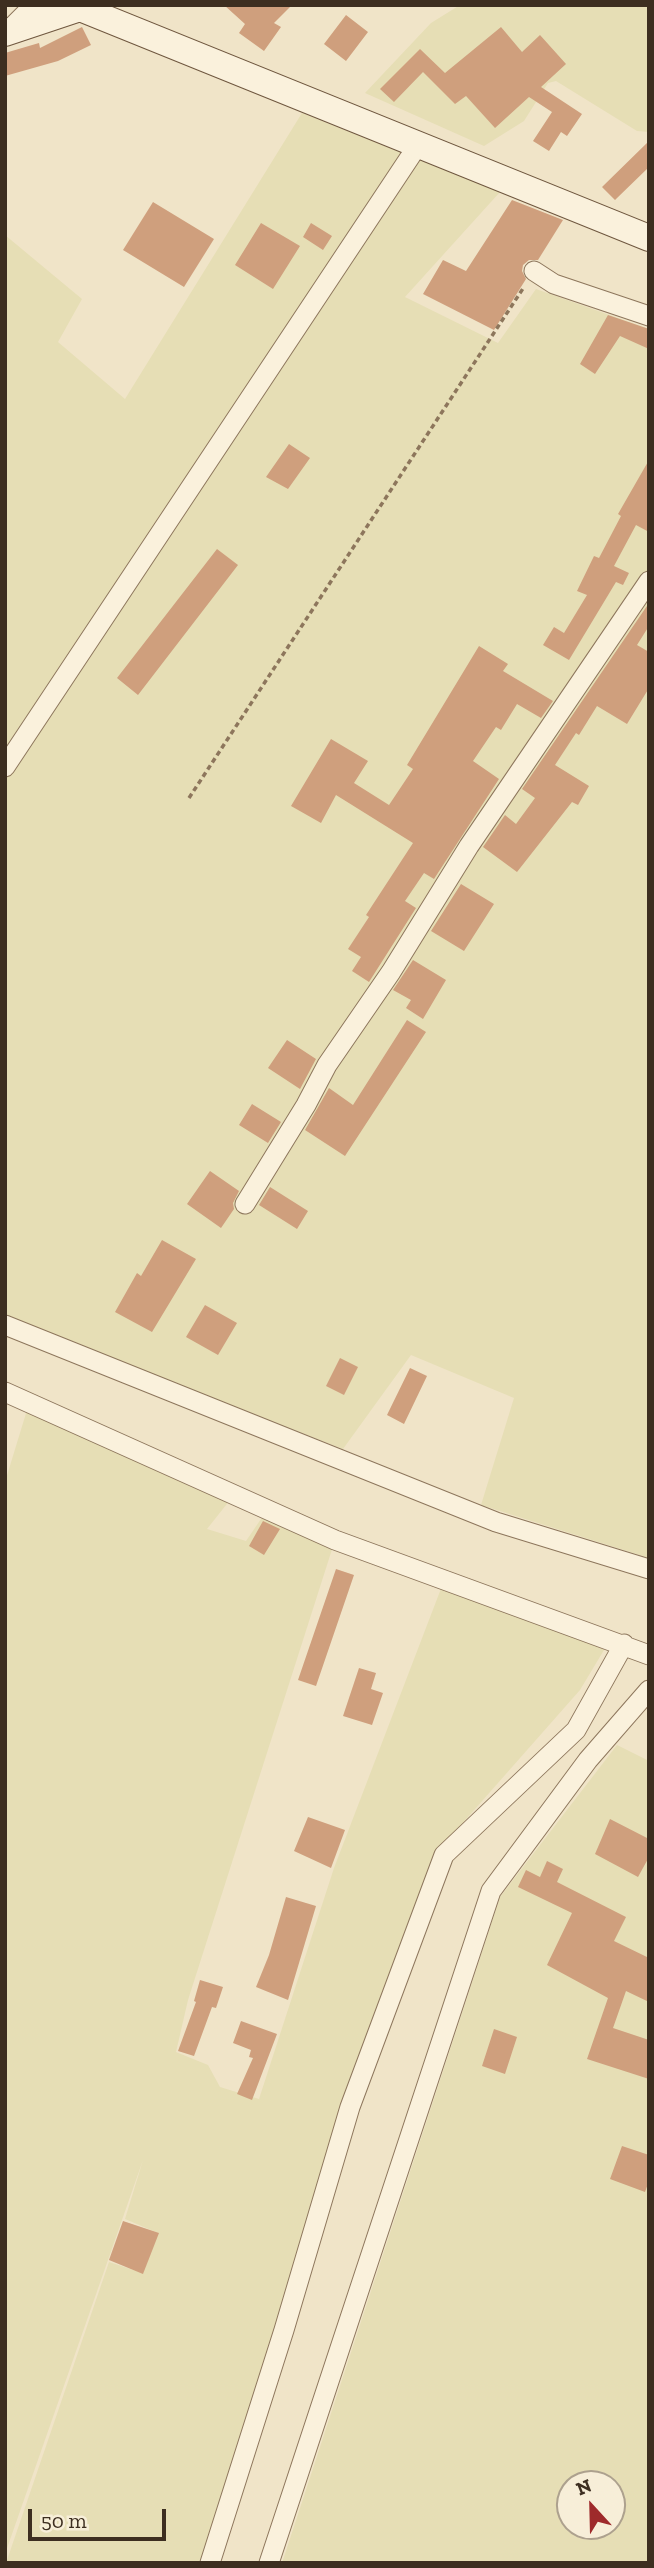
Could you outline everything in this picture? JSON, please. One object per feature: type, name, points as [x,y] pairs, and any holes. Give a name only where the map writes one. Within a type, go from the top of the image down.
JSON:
[{"type":"street","points":[[6,33],[34,5]]},
{"type":"street","points":[[6,33],[80,8],[649,238]]},
{"type":"street","points":[[5,767],[418,145]]},
{"type":"street","points":[[534,271],[554,284],[649,316]]},
{"type":"street","points":[[245,1204],[306,1105],[327,1065],[391,972],[469,845],[649,582]]},
{"type":"street","points":[[5,1325],[496,1522],[649,1569]]},
{"type":"street","points":[[5,1392],[335,1540],[624,1644],[649,1656]]},
{"type":"street","points":[[210,2563],[284,2330],[350,2107],[444,1855],[576,1730],[624,1644]]},
{"type":"street","points":[[269,2563],[491,1891],[588,1760],[649,1690]]},
{"type":"path","points":[[189,798],[534,271]]},
{"type":"shaded area","points":[[460,5],[649,5],[649,132],[637,131],[556,81],[548,83],[524,121],[484,146],[365,93],[431,23]]},
{"type":"shaded area","points":[[302,113],[500,192],[405,297],[498,343],[536,289],[649,329],[649,1558],[481,1505],[514,1398],[411,1355],[343,1449],[42,1333],[5,1315],[5,235],[82,299],[58,342],[125,399]]},
{"type":"shaded area","points":[[27,1410],[234,1495],[207,1529],[246,1541],[263,1516],[335,1540],[188,2000],[176,2052],[208,2065],[220,2087],[259,2099],[334,1868],[442,1586],[607,1645],[580,1690],[438,1851],[202,2563],[6,2563],[109,2262],[143,2273],[158,2233],[125,2219],[143,2160],[5,2554],[5,1482]]},
{"type":"shaded area","points":[[617,1745],[649,1761],[649,2563],[282,2563],[500,1897]]},
{"type":"building","points":[[224,5],[292,5],[274,23],[281,27],[264,51],[239,33],[245,24]]},
{"type":"building","points":[[346,15],[368,32],[346,61],[324,44]]},
{"type":"building","points":[[82,27],[91,45],[58,61],[5,76],[5,53],[39,43],[40,48]]},
{"type":"building","points":[[501,27],[522,52],[540,35],[566,64],[541,87],[582,114],[567,136],[561,132],[549,151],[533,141],[552,112],[529,97],[495,128],[466,96],[455,104],[423,72],[394,102],[380,89],[420,49],[445,73]]},
{"type":"building","points":[[649,141],[649,167],[615,200],[602,187]]},
{"type":"building","points":[[512,200],[563,220],[538,260],[529,260],[523,265],[522,271],[526,279],[494,330],[423,294],[443,260],[466,271]]},
{"type":"building","points":[[153,202],[214,239],[184,287],[123,250]]},
{"type":"building","points":[[261,223],[300,246],[273,289],[235,265]]},
{"type":"building","points":[[311,223],[332,236],[323,250],[303,237]]},
{"type":"building","points":[[608,315],[649,329],[649,349],[620,336],[595,374],[580,364]]},
{"type":"building","points":[[289,444],[310,458],[288,489],[266,477]]},
{"type":"building","points":[[649,460],[649,532],[636,525],[614,566],[629,573],[623,585],[616,582],[569,660],[543,645],[554,627],[564,633],[587,595],[577,591],[594,556],[599,558],[621,516],[618,514]]},
{"type":"building","points":[[217,549],[238,565],[138,695],[117,678]]},
{"type":"building","points":[[649,603],[649,626],[637,645],[649,652],[649,688],[627,724],[597,706],[579,735],[576,733],[555,765],[589,786],[578,805],[572,802],[517,872],[483,847],[505,815],[516,824],[535,798],[522,789]]},
{"type":"building","points":[[479,646],[508,664],[503,671],[553,701],[541,718],[517,704],[501,730],[496,727],[473,761],[499,779],[434,879],[424,873],[405,901],[416,908],[369,982],[352,971],[361,957],[348,949],[369,917],[366,915],[413,843],[336,795],[321,823],[291,806],[331,739],[368,761],[354,783],[389,805],[413,769],[407,765]]},
{"type":"building","points":[[461,884],[494,904],[464,951],[431,931]]},
{"type":"building","points":[[413,960],[446,980],[423,1019],[406,1008],[411,1000],[393,990]]},
{"type":"building","points":[[407,1020],[426,1032],[345,1156],[305,1130],[329,1088],[353,1105]]},
{"type":"building","points":[[287,1040],[316,1059],[300,1089],[268,1068]]},
{"type":"building","points":[[252,1104],[281,1122],[268,1143],[239,1125]]},
{"type":"building","points":[[210,1171],[239,1191],[233,1203],[234,1209],[221,1228],[187,1204]]},
{"type":"building","points":[[270,1187],[308,1211],[297,1229],[259,1205]]},
{"type":"building","points":[[162,1240],[196,1259],[152,1332],[115,1312],[137,1273],[141,1276]]},
{"type":"building","points":[[205,1305],[237,1323],[218,1355],[186,1337]]},
{"type":"building","points":[[340,1358],[358,1367],[344,1395],[326,1386]]},
{"type":"building","points":[[410,1368],[427,1376],[404,1424],[387,1415]]},
{"type":"building","points":[[263,1521],[280,1529],[264,1555],[249,1546]]},
{"type":"building","points":[[336,1569],[354,1575],[316,1686],[298,1680]]},
{"type":"building","points":[[359,1668],[376,1673],[371,1689],[383,1693],[372,1725],[343,1716]]},
{"type":"building","points":[[308,1817],[345,1830],[331,1868],[294,1851]]},
{"type":"building","points":[[610,1819],[649,1839],[649,1857],[638,1877],[595,1854]]},
{"type":"building","points":[[547,1861],[563,1869],[557,1882],[626,1917],[614,1941],[649,1958],[649,2002],[626,1991],[613,2028],[649,2040],[649,2079],[587,2059],[608,1998],[547,1965],[572,1913],[518,1887],[526,1870],[540,1877]]},
{"type":"building","points":[[286,1897],[316,1906],[288,2000],[256,1987],[269,1955]]},
{"type":"building","points":[[200,1980],[223,1987],[216,2008],[212,2007],[194,2056],[178,2051],[196,2002],[194,2001]]},
{"type":"building","points":[[241,2021],[277,2034],[252,2100],[237,2094],[253,2058],[249,2057],[251,2050],[233,2043]]},
{"type":"building","points":[[494,2029],[517,2037],[505,2074],[482,2066]]},
{"type":"building","points":[[622,2146],[649,2155],[649,2181],[645,2192],[610,2179]]},
{"type":"building","points":[[123,2221],[159,2233],[143,2274],[109,2260]]}]
